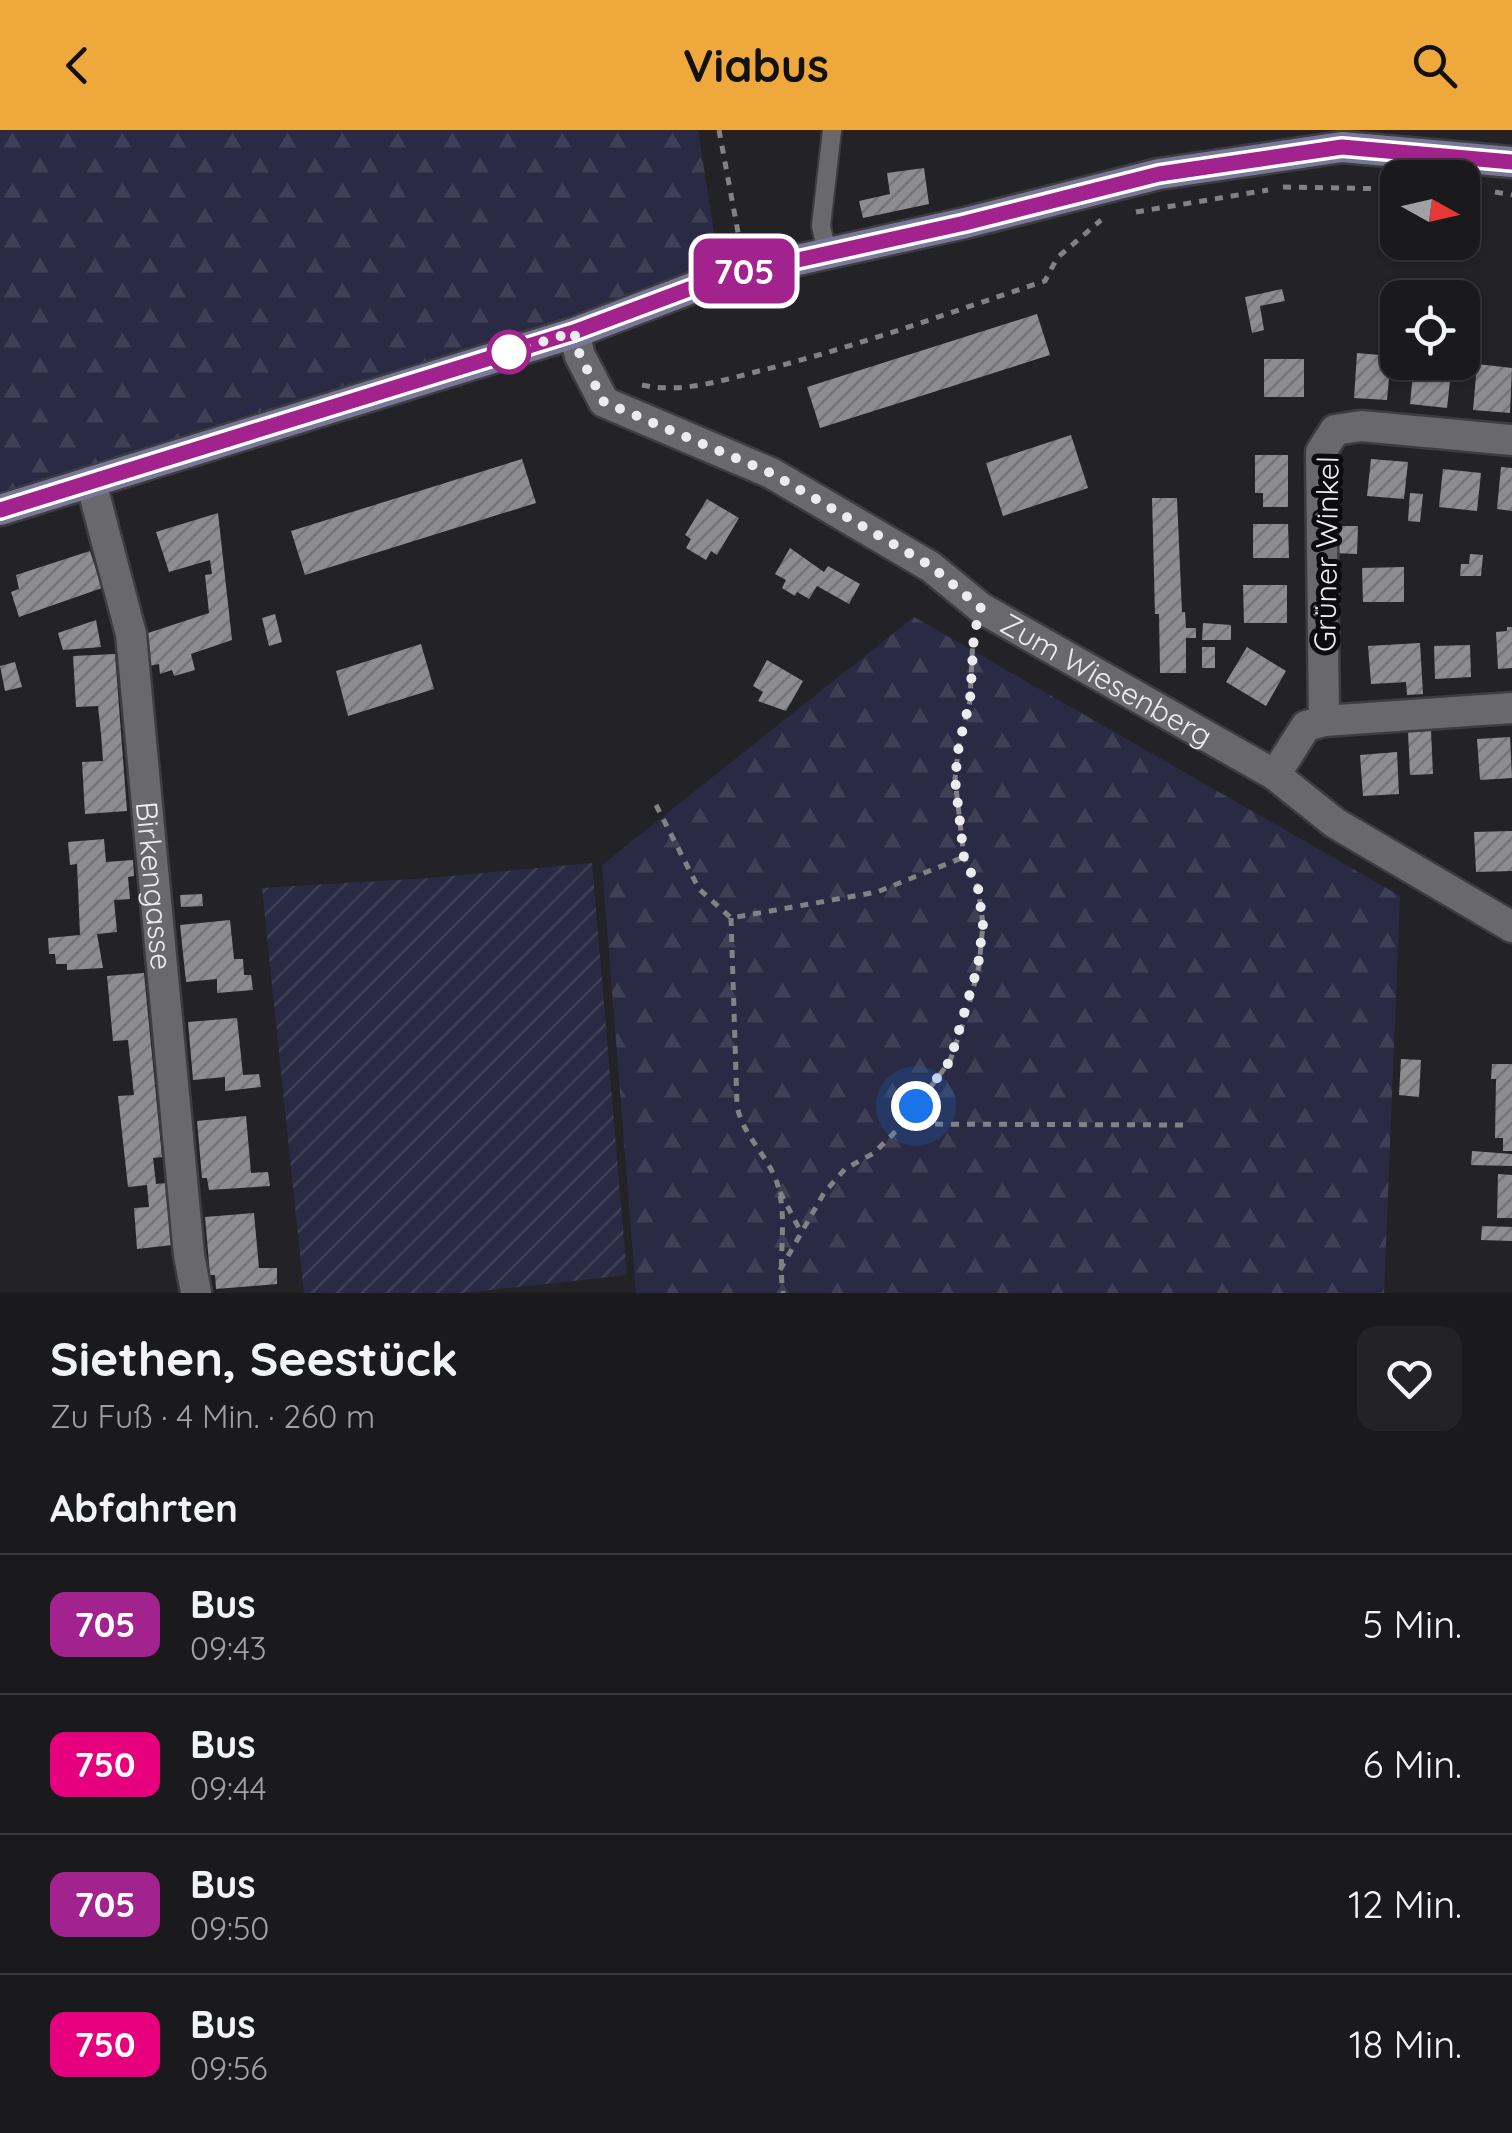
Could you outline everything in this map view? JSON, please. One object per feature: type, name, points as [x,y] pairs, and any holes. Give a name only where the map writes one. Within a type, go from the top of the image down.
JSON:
[{"type":"main road","points":[[0,510],[574,332],[743,271],[965,223],[1159,174],[1342,147],[1512,162]]},
{"type":"street","name":"Zum Wiesenberg","points":[[574,332],[580,356],[604,402],[771,473],[931,566],[981,608],[1275,775],[1334,822],[1512,926]]},
{"type":"street","name":"Grüner Winkel","points":[[1324,721],[1321,452],[1336,430],[1361,426],[1512,440]]},
{"type":"street","name":"Birkengasse","points":[[91,482],[131,634],[161,977],[196,1292]]},
{"type":"street","points":[[1275,775],[1306,726],[1324,721],[1512,708]]},
{"type":"lane","points":[[826,253],[822,226],[832,130]]},
{"type":"path","points":[[719,130],[743,271]]},
{"type":"path","points":[[1121,215],[1285,187],[1380,189]]},
{"type":"path","points":[[631,383],[663,389],[700,386],[813,358],[1045,282],[1056,258],[1103,218]]},
{"type":"path","points":[[780,1270],[824,1194],[844,1169],[874,1153],[904,1124],[950,1061],[978,966],[983,924],[978,888],[964,858],[955,779],[970,701],[974,634],[981,608]]},
{"type":"path","points":[[656,805],[699,889],[731,918],[739,1115],[802,1234]]},
{"type":"path","points":[[731,918],[877,892],[964,858]]},
{"type":"path","points":[[904,1124],[1187,1126]]},
{"type":"path","points":[[779,1189],[784,1293]]},
{"type":"green space","points":[[0,130],[698,130],[721,277],[0,510]]},
{"type":"green space","points":[[914,617],[1400,896],[1384,1293],[636,1293],[602,865]]},
{"type":"green space","points":[[592,863],[627,1275],[461,1293],[304,1293],[262,888]]},
{"type":"building","points":[[924,168],[929,204],[863,218],[859,201],[890,194],[887,173]]},
{"type":"building","points":[[1282,289],[1285,301],[1260,306],[1264,330],[1252,333],[1245,297]]},
{"type":"building","points":[[1037,314],[1050,355],[820,428],[807,387]]},
{"type":"building","points":[[1357,353],[1380,355],[1380,380],[1389,380],[1387,400],[1354,398]]},
{"type":"building","points":[[1264,359],[1304,359],[1304,397],[1264,397]]},
{"type":"building","points":[[1480,364],[1512,368],[1510,413],[1473,410]]},
{"type":"building","points":[[1412,380],[1450,380],[1447,408],[1410,404]]},
{"type":"building","points":[[1071,435],[1088,488],[1003,516],[986,463]]},
{"type":"building","points":[[1255,455],[1288,455],[1288,507],[1263,507],[1263,493],[1255,493]]},
{"type":"building","points":[[522,459],[536,503],[305,575],[291,531]]},
{"type":"building","points":[[1371,459],[1408,462],[1404,499],[1367,496]]},
{"type":"building","points":[[1501,467],[1512,468],[1512,511],[1497,509]]},
{"type":"building","points":[[1443,469],[1481,473],[1477,511],[1439,507]]},
{"type":"building","points":[[1410,493],[1423,494],[1420,522],[1408,521]]},
{"type":"building","points":[[1152,498],[1177,498],[1182,612],[1186,628],[1196,628],[1196,638],[1186,638],[1186,673],[1160,673]]},
{"type":"building","points":[[707,499],[739,518],[717,555],[711,551],[706,560],[686,548],[691,539],[685,535]]},
{"type":"building","points":[[218,513],[232,640],[191,654],[195,670],[174,676],[172,670],[160,674],[159,664],[149,666],[145,634],[209,613],[205,575],[212,574],[210,560],[169,572],[156,532]]},
{"type":"building","points":[[1253,524],[1288,524],[1289,558],[1253,558]]},
{"type":"building","points":[[1335,526],[1358,526],[1357,554],[1334,553]]},
{"type":"building","points":[[790,548],[824,572],[828,566],[860,584],[849,604],[817,586],[809,599],[782,588],[786,580],[775,574]]},
{"type":"building","points":[[90,551],[102,588],[19,617],[11,592],[19,589],[16,575]]},
{"type":"building","points":[[1470,554],[1483,555],[1481,576],[1460,576],[1461,564],[1469,564]]},
{"type":"building","points":[[1404,567],[1404,602],[1363,602],[1362,568]]},
{"type":"building","points":[[1243,585],[1287,585],[1287,623],[1244,623]]},
{"type":"building","points":[[275,614],[282,642],[269,646],[262,618]]},
{"type":"building","points":[[96,620],[101,647],[63,650],[58,633]]},
{"type":"building","points":[[1203,623],[1231,625],[1231,640],[1202,640]]},
{"type":"building","points":[[1507,627],[1512,627],[1512,668],[1498,669],[1496,632],[1507,631]]},
{"type":"building","points":[[1420,643],[1423,694],[1407,695],[1406,682],[1371,684],[1368,646]]},
{"type":"building","points":[[421,644],[434,689],[348,716],[336,671]]},
{"type":"building","points":[[1470,645],[1471,677],[1435,679],[1434,646]]},
{"type":"building","points":[[1202,647],[1215,647],[1215,668],[1202,668]]},
{"type":"building","points":[[1247,647],[1286,671],[1266,706],[1226,682]]},
{"type":"building","points":[[115,654],[127,811],[85,814],[82,762],[103,761],[101,734],[98,706],[76,707],[73,656]]},
{"type":"building","points":[[767,660],[803,681],[786,711],[758,701],[763,692],[753,686]]},
{"type":"building","points":[[15,662],[22,687],[5,691],[0,666]]},
{"type":"building","points":[[1431,731],[1433,774],[1410,775],[1408,732]]},
{"type":"building","points":[[1510,737],[1512,778],[1480,780],[1477,739]]},
{"type":"building","points":[[1397,752],[1399,794],[1363,796],[1360,755]]},
{"type":"building","points":[[1512,831],[1512,871],[1476,872],[1474,832]]},
{"type":"building","points":[[104,839],[106,862],[133,860],[134,876],[128,877],[130,899],[114,900],[117,932],[97,934],[103,968],[67,970],[67,964],[56,964],[55,954],[49,954],[48,938],[80,935],[77,864],[70,865],[68,842]]},
{"type":"building","points":[[202,894],[203,906],[181,907],[180,895]]},
{"type":"building","points":[[230,920],[234,959],[243,959],[244,975],[251,975],[253,990],[217,993],[217,979],[186,982],[180,925]]},
{"type":"building","points":[[144,973],[162,1157],[153,1158],[156,1184],[166,1183],[172,1245],[137,1249],[134,1208],[149,1207],[147,1185],[128,1187],[118,1096],[134,1095],[128,1040],[113,1041],[107,976]]},
{"type":"building","points":[[237,1018],[243,1075],[259,1074],[261,1087],[225,1091],[225,1077],[193,1080],[188,1022]]},
{"type":"building","points":[[1401,1059],[1421,1060],[1419,1097],[1399,1095]]},
{"type":"building","points":[[1492,1064],[1512,1064],[1512,1151],[1503,1151],[1503,1138],[1495,1138],[1496,1079],[1491,1079]]},
{"type":"building","points":[[246,1116],[251,1173],[268,1172],[270,1186],[209,1190],[207,1178],[202,1178],[197,1121]]},
{"type":"building","points":[[1472,1151],[1512,1154],[1512,1166],[1471,1165]]},
{"type":"building","points":[[1498,1174],[1512,1175],[1512,1218],[1497,1218]]},
{"type":"building","points":[[254,1213],[259,1268],[277,1268],[277,1284],[216,1289],[215,1275],[210,1275],[205,1217]]},
{"type":"building","points":[[1482,1226],[1512,1227],[1512,1241],[1481,1240]]},
{"type":"bus line","name":"705","points":[[0,510],[574,332],[721,277],[965,223],[1159,174],[1342,147],[1512,162]]},
{"type":"route","points":[[509,352],[574,332],[580,356],[604,402],[771,473],[931,566],[981,608],[974,634],[970,701],[955,779],[964,858],[978,888],[983,924],[978,966],[950,1061],[916,1106]]}]
